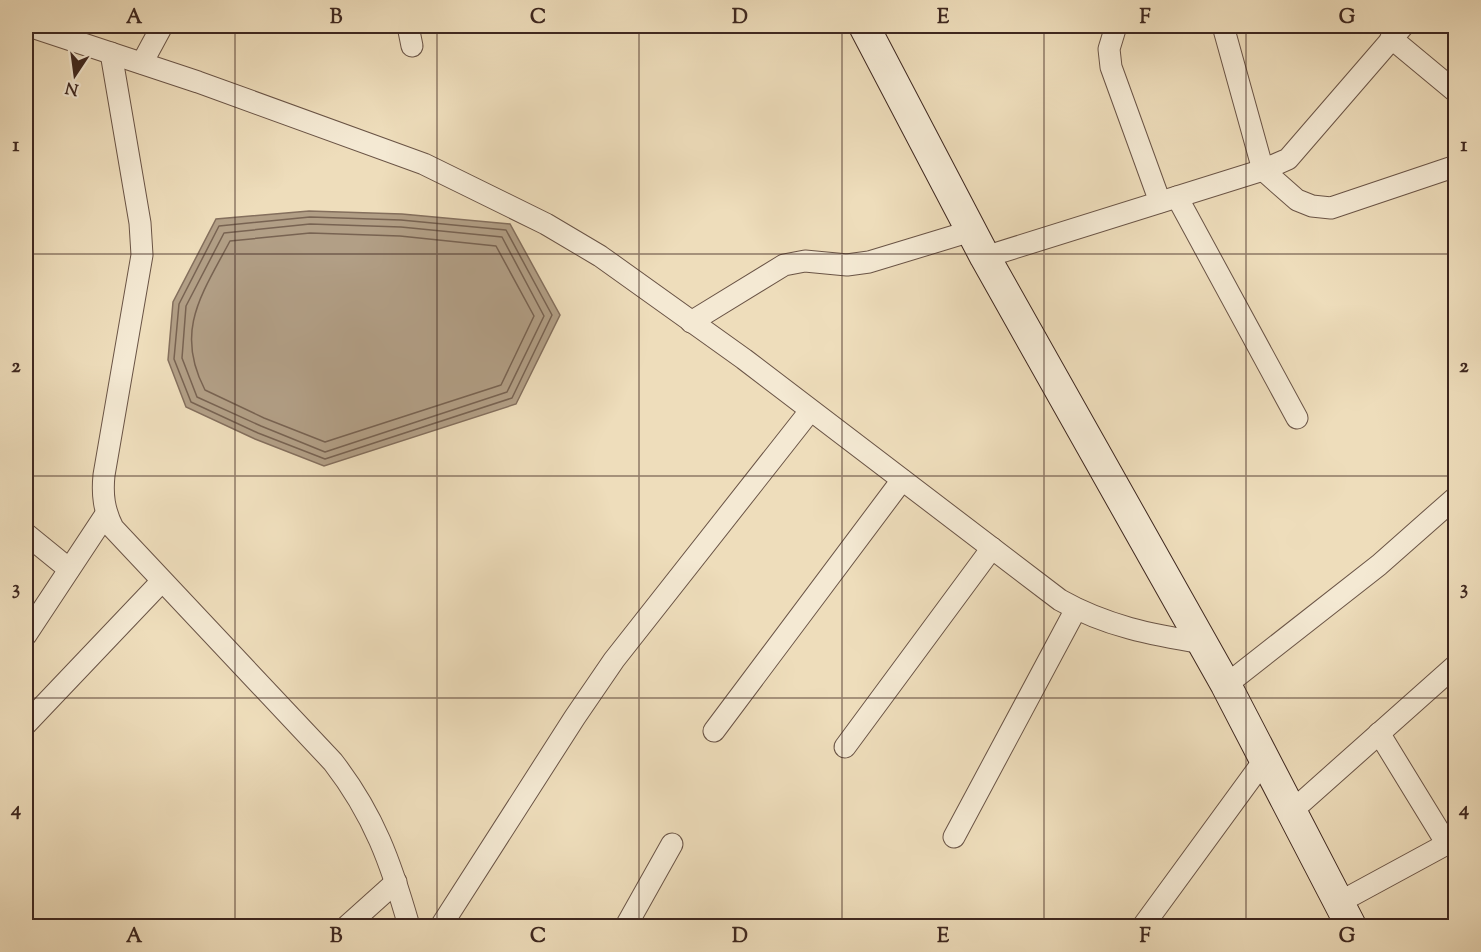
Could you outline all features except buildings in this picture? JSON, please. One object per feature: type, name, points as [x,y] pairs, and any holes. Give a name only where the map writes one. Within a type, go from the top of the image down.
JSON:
[{"type":"street","points":[[29,26],[142,63],[424,164],[536,219],[591,250],[691,322],[1076,609],[1125,628],[1203,643]]},
{"type":"street","points":[[142,63],[162,26]]},
{"type":"street","points":[[864,26],[985,257],[1226,685],[1345,915],[1451,842],[1379,733]]},
{"type":"street","points":[[1116,26],[1109,49],[1111,67],[1168,199],[1296,418]]},
{"type":"street","points":[[1223,26],[1263,170],[1297,200],[1312,206],[1331,208],[1455,166]]},
{"type":"street","points":[[985,257],[1263,170],[1288,159],[1397,32],[1455,92]]},
{"type":"street","points":[[111,53],[140,223],[142,255],[104,475],[102,495],[106,514],[113,528],[339,770],[358,794],[376,828],[396,882],[409,927]]},
{"type":"street","points":[[691,322],[784,266],[805,261],[847,265],[869,262],[971,231]]},
{"type":"street","points":[[441,927],[614,660],[810,411]]},
{"type":"street","points":[[714,731],[902,480]]},
{"type":"street","points":[[1226,685],[1378,565],[1455,496]]},
{"type":"street","points":[[26,632],[106,514]]},
{"type":"street","points":[[26,534],[69,569]]},
{"type":"street","points":[[845,747],[992,548]]},
{"type":"street","points":[[26,724],[162,581]]},
{"type":"street","points":[[954,837],[1076,609]]},
{"type":"street","points":[[1292,811],[1455,665]]},
{"type":"street","points":[[1143,927],[1265,759]]},
{"type":"street","points":[[626,927],[672,844]]},
{"type":"street","points":[[347,927],[396,882]]},
{"type":"water","points":[[309,211],[402,214],[510,224],[560,315],[516,404],[324,466],[255,439],[186,407],[168,360],[173,302],[216,219]]}]
